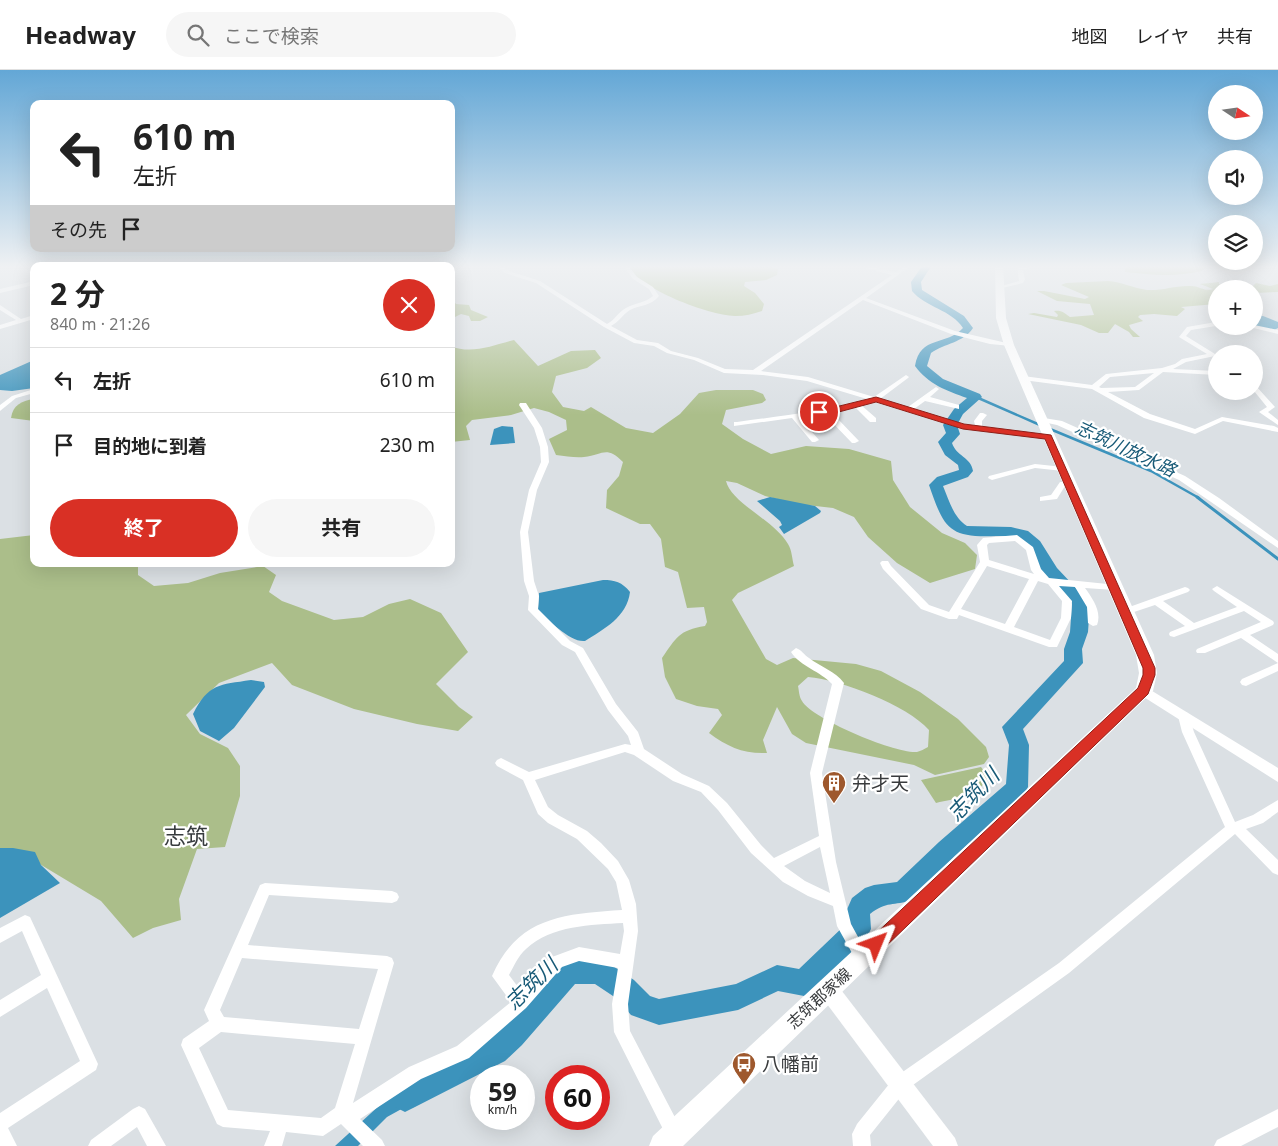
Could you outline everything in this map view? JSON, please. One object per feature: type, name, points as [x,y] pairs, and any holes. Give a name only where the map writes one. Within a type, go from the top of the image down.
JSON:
[{"type":"main road","points":[[1001,315],[1009,346],[1149,668],[1149,675],[1144,690]]},
{"type":"main road","name":"志筑郡家線","points":[[669,1140],[828,989],[859,952],[1144,690]]},
{"type":"street","points":[[0,318],[10,315]]},
{"type":"street","points":[[11,315],[19,321]]},
{"type":"street","points":[[589,315],[636,342],[656,344],[669,352],[696,359],[724,371],[755,372],[808,379],[957,425],[979,429],[1045,430],[1059,423],[1177,475],[1216,500],[1278,545]]},
{"type":"street","points":[[606,326],[618,321],[622,315]]},
{"type":"street","points":[[755,372],[837,315]]},
{"type":"street","points":[[908,315],[955,333],[1009,346]]},
{"type":"street","points":[[0,327],[30,318]]},
{"type":"street","points":[[1024,378],[1097,388],[1137,389],[1149,378],[1178,365],[1184,360],[1213,355],[1182,337],[1186,329],[1208,325]]},
{"type":"street","points":[[1263,329],[1278,332]]},
{"type":"street","points":[[1097,388],[1108,375],[1164,370],[1208,373]]},
{"type":"street","points":[[737,424],[857,405],[876,399],[906,377]]},
{"type":"street","points":[[1097,388],[1147,416],[1195,432],[1222,419],[1236,424],[1268,427],[1278,430]]},
{"type":"street","points":[[909,410],[936,389]]},
{"type":"street","points":[[0,409],[14,397],[30,392]]},
{"type":"street","points":[[0,395],[14,397]]},
{"type":"street","points":[[924,398],[956,406]]},
{"type":"street","points":[[1263,398],[1271,407],[1263,412],[1278,423]]},
{"type":"street","points":[[524,405],[538,428],[544,447],[545,462],[534,490],[524,532],[529,580],[534,596],[533,610],[566,643],[579,650],[612,707],[634,735],[638,750]]},
{"type":"street","points":[[857,405],[873,420]]},
{"type":"street","points":[[835,410],[832,417],[855,441]]},
{"type":"street","points":[[794,416],[815,440]]},
{"type":"street","points":[[979,429],[978,421],[983,416]]},
{"type":"street","points":[[1268,427],[1278,423]]},
{"type":"street","points":[[992,478],[1035,466],[1066,476],[1054,497],[1043,500]]},
{"type":"street","points":[[885,563],[886,567],[924,607],[953,617],[955,610],[985,562],[982,545],[986,540],[1017,538],[1030,549],[1034,564],[1067,601],[1066,618],[1053,645],[955,610]]},
{"type":"street","points":[[985,562],[1051,582],[1114,587]]},
{"type":"street","points":[[1008,629],[1035,577]]},
{"type":"street","points":[[1074,584],[1089,599],[1094,614],[1092,623]]},
{"type":"street","points":[[1201,651],[1269,623],[1217,588]]},
{"type":"street","points":[[1125,612],[1185,590]]},
{"type":"street","points":[[1156,601],[1193,627]]},
{"type":"street","points":[[1174,634],[1246,607]]},
{"type":"street","points":[[1242,634],[1278,659]]},
{"type":"street","points":[[796,652],[808,664],[838,683],[816,773],[826,838],[844,926],[859,952]]},
{"type":"street","points":[[1246,682],[1278,667]]},
{"type":"street","points":[[1144,690],[1278,776]]},
{"type":"street","points":[[1184,716],[1188,732],[1235,829],[1278,869]]},
{"type":"street","points":[[528,777],[625,748],[638,750],[679,779],[698,784],[705,789],[728,811],[747,839],[773,865],[807,890],[824,898],[839,902]]},
{"type":"street","points":[[501,763],[528,777],[543,810],[553,819],[582,835],[613,865],[622,880],[629,904],[631,931],[620,1004],[622,1032],[669,1140]]},
{"type":"street","points":[[862,1146],[861,1134],[863,1130],[900,1084],[970,1032],[1064,968],[1235,829],[1258,819],[1278,805]]},
{"type":"street","points":[[773,865],[826,838]]},
{"type":"street","points":[[219,1024],[212,1010],[265,890],[392,897]]},
{"type":"street","points":[[521,1003],[500,976],[520,944],[539,932],[571,920],[630,916]]},
{"type":"street","points":[[0,936],[25,922],[90,1064],[0,1123]]},
{"type":"street","points":[[238,951],[387,962],[364,1037],[348,1118]]},
{"type":"street","points":[[364,1037],[219,1024],[189,1045],[223,1118],[323,1127],[348,1118],[415,1073],[464,1052],[521,1003],[557,962],[579,954],[625,968]]},
{"type":"street","points":[[0,1009],[51,977]]},
{"type":"street","points":[[828,989],[946,1146]]},
{"type":"street","points":[[97,1146],[139,1115],[157,1146]]},
{"type":"street","points":[[348,1118],[373,1143]]},
{"type":"street","points":[[1224,1146],[1278,1118]]},
{"type":"street","points":[[273,1146],[282,1123]]},
{"type":"street","points":[[0,1130],[8,1146]]},
{"type":"green space","points":[[466,315],[488,317],[480,321],[471,321],[469,316]]},
{"type":"green space","points":[[1034,315],[1057,317],[1058,315],[1070,317],[1140,315],[1138,317],[1143,321],[1129,325],[1140,337],[1133,337],[1129,332],[1115,324],[1108,333],[1099,333],[1081,325]]},
{"type":"green space","points":[[514,340],[538,366],[571,351],[595,350],[601,358],[587,368],[556,376],[552,392],[563,407],[584,411],[591,407],[626,428],[653,433],[680,414],[699,393],[716,390],[753,390],[763,394],[766,400],[762,403],[726,410],[722,424],[743,439],[771,454],[806,446],[849,449],[891,461],[893,480],[910,507],[942,533],[965,543],[977,555],[975,569],[930,583],[897,563],[868,537],[854,517],[833,508],[798,504],[765,496],[737,483],[726,481],[736,497],[782,535],[789,546],[794,566],[738,593],[732,600],[766,659],[777,665],[793,658],[856,664],[881,671],[920,692],[958,719],[986,747],[989,757],[984,764],[935,775],[914,765],[806,743],[792,734],[777,707],[763,740],[767,753],[736,749],[709,733],[722,715],[718,709],[697,706],[676,699],[665,677],[662,658],[679,636],[689,630],[705,626],[707,622],[704,607],[687,608],[678,572],[665,567],[661,539],[650,524],[640,524],[606,508],[607,490],[619,476],[623,462],[608,452],[581,457],[556,455],[549,439],[567,430],[566,420],[549,412],[534,408],[511,415],[472,420],[466,426],[470,440],[455,442],[455,348],[466,350]],"holes":[[[808,677],[838,683],[873,695],[919,721],[929,730],[928,747],[917,752],[906,751],[874,741],[837,726],[821,717],[802,701],[798,686]]]},
{"type":"green space","points":[[30,400],[30,420],[11,418],[18,404]]},
{"type":"green space","points":[[30,535],[30,567],[138,567],[138,575],[154,586],[188,583],[220,573],[264,567],[276,575],[269,592],[282,601],[334,620],[363,617],[389,604],[410,599],[441,613],[468,652],[436,684],[459,707],[473,717],[458,731],[417,724],[354,709],[292,685],[272,663],[219,683],[186,715],[200,734],[228,748],[240,766],[240,796],[225,847],[197,849],[179,899],[181,920],[153,928],[133,938],[101,901],[33,860],[0,848],[0,539]]},
{"type":"green space","points":[[981,767],[988,776],[979,788],[966,796],[936,803],[921,780]]},
{"type":"water","points":[[1263,316],[1278,322],[1278,328],[1274,330],[1263,328]]},
{"type":"water","points":[[30,362],[30,389],[12,391],[0,390],[0,375]]},
{"type":"water","points":[[502,426],[513,427],[515,443],[490,445],[494,429]]},
{"type":"water","points":[[770,497],[815,506],[821,511],[784,534],[779,527],[782,525],[780,521],[757,501]]},
{"type":"water","points":[[603,580],[615,581],[624,586],[630,592],[628,601],[614,621],[585,641],[579,641],[566,634],[538,610],[539,593]]},
{"type":"water","points":[[251,680],[264,682],[265,687],[234,728],[219,741],[200,731],[193,714],[204,696],[216,687]]},
{"type":"water","points":[[0,848],[35,852],[41,865],[60,883],[0,918]]},
{"type":"water","points":[[429,1077],[425,1096],[387,1117],[358,1146],[335,1146],[382,1103]]},
{"type":"waterway","name":"志筑川","points":[[405,1097],[495,1051],[512,1035],[565,975],[573,972],[589,970],[604,975],[625,989],[640,1006],[659,1012],[738,997],[777,978],[804,983],[858,929],[857,914],[861,906],[874,896],[903,892],[947,849],[1017,787],[1019,745],[1012,727],[1074,663],[1073,649],[1079,632],[1081,603],[1051,572],[1027,537],[1014,532],[983,532],[962,529],[950,519],[946,511],[936,485],[943,480],[959,476],[966,471],[965,464],[949,452],[945,442],[953,434],[950,425],[958,412],[976,397],[939,382],[921,366],[922,357],[933,346],[957,338],[968,328],[956,315]]},
{"type":"waterway","name":"志筑川放水路","points":[[976,397],[1040,425]]},
{"type":"waterway","name":"志筑川放水路","points":[[1050,429],[1151,471],[1199,498]]},
{"type":"waterway","name":"志筑川放水路","points":[[1197,497],[1278,559]]},
{"type":"place","name":"弁才天","points":[[834,804]]},
{"type":"place","name":"八幡前","points":[[744,1085]]},
{"type":"district","name":"志筑","points":[[186,835]]},
{"type":"route","points":[[819,412],[866,403],[876,399],[963,427],[1048,437],[1145,655],[1149,668],[1148,681],[1144,690],[876,944]]}]
